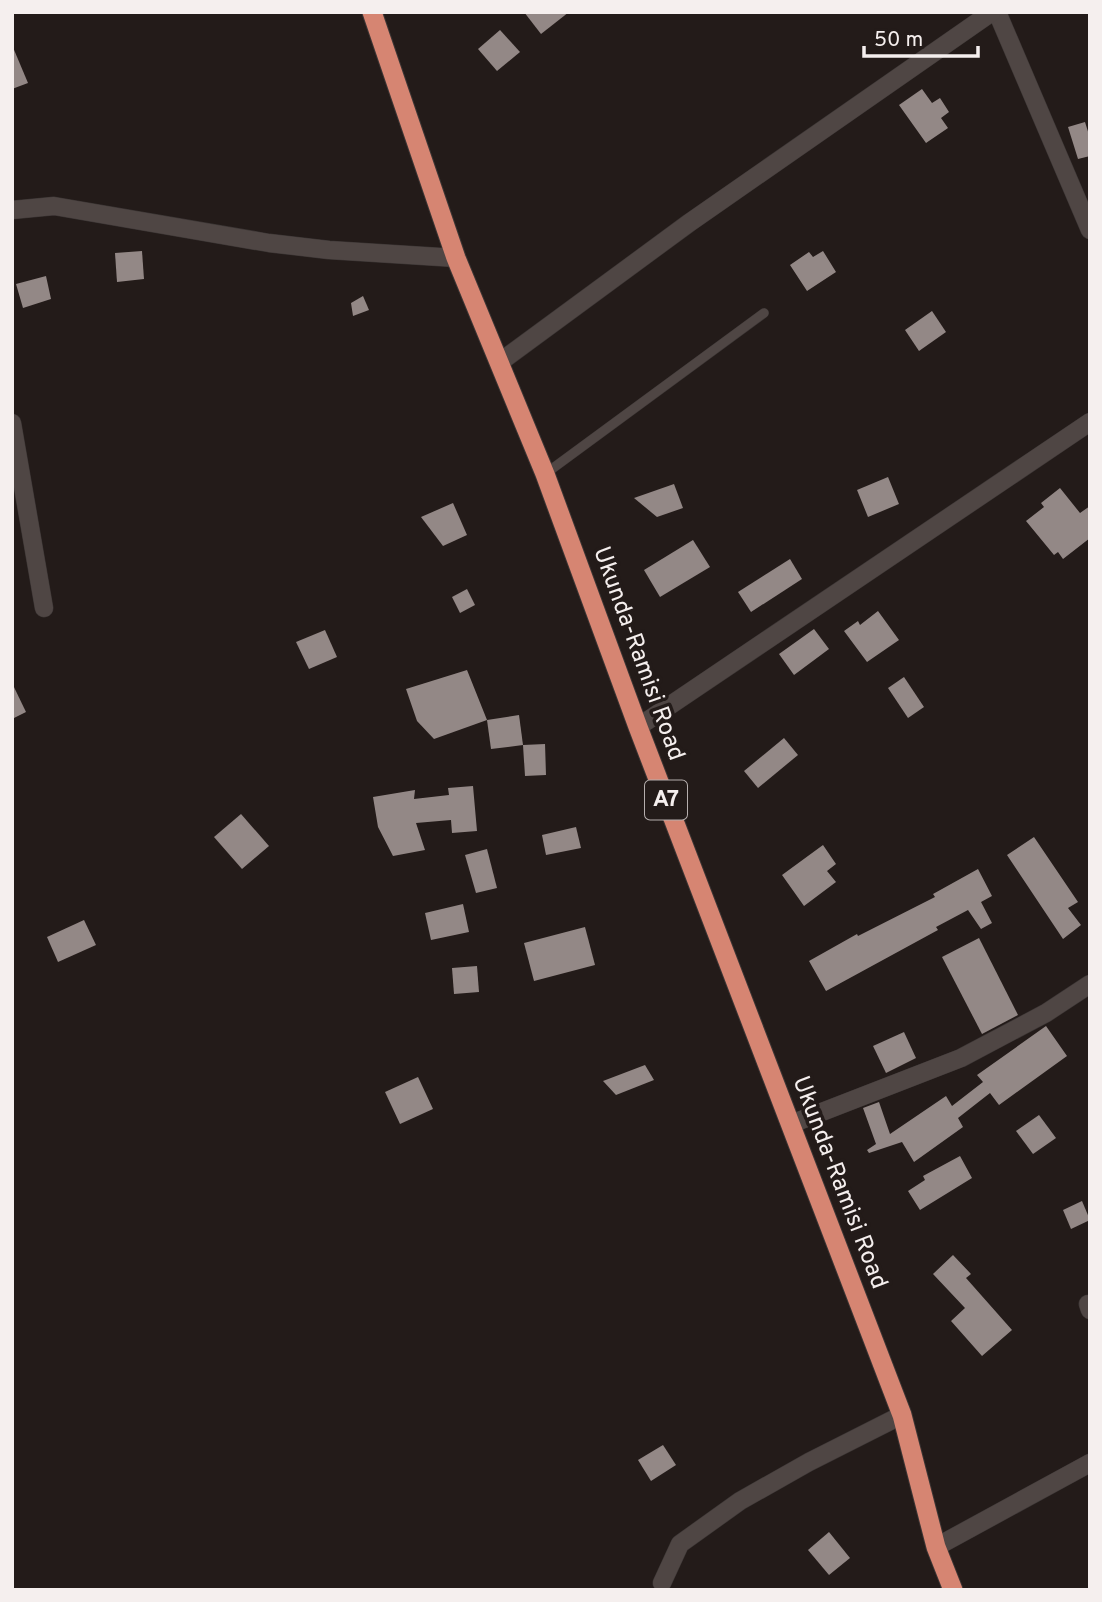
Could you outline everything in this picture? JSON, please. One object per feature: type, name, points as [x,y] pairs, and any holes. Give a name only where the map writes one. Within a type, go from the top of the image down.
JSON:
[{"type":"highway","name":"Ukunda-Ramisi Road","points":[[372,12],[456,258],[545,474],[638,727],[902,1415],[936,1547],[953,1590]]},
{"type":"street","points":[[500,362],[699,216],[992,12]]},
{"type":"street","points":[[997,12],[1090,230]]},
{"type":"street","points":[[12,210],[54,206],[269,243],[329,250],[456,258]]},
{"type":"street","points":[[638,727],[1090,422]]},
{"type":"street","points":[[12,423],[44,608]]},
{"type":"street","points":[[791,1124],[961,1058],[1046,1013],[1090,984]]},
{"type":"street","points":[[662,1583],[680,1544],[740,1501],[902,1415]]},
{"type":"street","points":[[936,1547],[1090,1463]]},
{"type":"lane","points":[[545,474],[764,313]]},
{"type":"building","points":[[524,12],[569,12],[541,34]]},
{"type":"building","points":[[500,30],[520,52],[497,71],[478,49]]},
{"type":"building","points":[[12,45],[28,83],[12,89]]},
{"type":"building","points":[[922,89],[932,103],[940,98],[949,112],[941,118],[948,128],[926,143],[899,105]]},
{"type":"building","points":[[1085,122],[1090,138],[1090,156],[1078,159],[1068,127]]},
{"type":"building","points":[[142,251],[144,279],[117,282],[115,253]]},
{"type":"building","points":[[823,251],[836,272],[807,291],[790,265],[809,252],[813,257]]},
{"type":"building","points":[[46,276],[51,299],[23,308],[16,284]]},
{"type":"building","points":[[363,296],[369,310],[353,316],[351,303]]},
{"type":"building","points":[[932,311],[946,332],[919,351],[905,330]]},
{"type":"building","points":[[888,477],[899,504],[868,517],[857,490]]},
{"type":"building","points":[[674,484],[683,508],[657,517],[634,498]]},
{"type":"building","points":[[1060,488],[1080,513],[1090,506],[1090,538],[1063,559],[1058,552],[1054,555],[1026,521],[1044,507],[1041,503]]},
{"type":"building","points":[[453,503],[467,535],[443,546],[421,517]]},
{"type":"building","points":[[693,540],[710,567],[660,597],[644,570]]},
{"type":"building","points":[[790,559],[802,579],[751,612],[738,592]]},
{"type":"building","points":[[467,589],[475,605],[460,613],[452,597]]},
{"type":"building","points":[[878,611],[899,640],[867,662],[844,631],[858,621],[860,625]]},
{"type":"building","points":[[814,629],[829,649],[794,675],[779,654]]},
{"type":"building","points":[[325,630],[337,657],[309,669],[296,642]]},
{"type":"building","points":[[467,670],[487,720],[434,739],[417,721],[406,689]]},
{"type":"building","points":[[904,677],[924,707],[908,718],[888,688]]},
{"type":"building","points":[[12,683],[26,712],[12,719]]},
{"type":"building","points":[[519,715],[523,745],[491,749],[487,720]]},
{"type":"building","points":[[784,738],[798,755],[758,788],[744,771]]},
{"type":"building","points":[[545,744],[546,775],[525,776],[523,745]]},
{"type":"building","points":[[473,786],[477,831],[452,833],[451,820],[416,823],[425,850],[393,856],[378,827],[373,797],[415,790],[414,799],[449,795],[448,788]]},
{"type":"building","points":[[241,814],[269,846],[242,869],[214,837]]},
{"type":"building","points":[[576,827],[581,848],[546,855],[542,835]]},
{"type":"building","points":[[1034,837],[1078,902],[1068,908],[1081,925],[1063,939],[1007,855]]},
{"type":"building","points":[[823,845],[836,864],[827,871],[836,882],[804,906],[782,875]]},
{"type":"building","points":[[487,849],[497,888],[476,893],[465,855]]},
{"type":"building","points":[[978,869],[992,896],[981,902],[992,923],[981,929],[968,910],[936,927],[938,930],[826,991],[809,961],[857,934],[858,936],[935,897],[933,894]]},
{"type":"building","points":[[463,904],[469,932],[431,940],[425,913]]},
{"type":"building","points":[[84,920],[96,945],[58,962],[47,937]]},
{"type":"building","points":[[585,927],[595,965],[534,981],[524,943]]},
{"type":"building","points":[[979,938],[1018,1015],[982,1034],[942,957]]},
{"type":"building","points":[[477,966],[479,992],[454,994],[452,968]]},
{"type":"building","points":[[1046,1026],[1067,1056],[999,1105],[990,1093],[958,1118],[963,1127],[914,1162],[902,1142],[869,1153],[867,1150],[876,1144],[863,1108],[879,1102],[890,1134],[946,1096],[952,1106],[983,1082],[977,1075]]},
{"type":"building","points":[[904,1032],[916,1058],[886,1073],[873,1046]]},
{"type":"building","points":[[645,1065],[654,1080],[616,1095],[603,1081]]},
{"type":"building","points":[[418,1077],[433,1109],[400,1124],[385,1092]]},
{"type":"building","points":[[1039,1115],[1056,1138],[1033,1154],[1016,1131]]},
{"type":"building","points":[[960,1156],[972,1178],[920,1210],[908,1191],[925,1180],[923,1176]]},
{"type":"building","points":[[1082,1201],[1090,1220],[1071,1229],[1063,1210]]},
{"type":"building","points":[[953,1255],[971,1274],[966,1278],[1012,1330],[982,1356],[951,1321],[965,1308],[933,1274]]},
{"type":"building","points":[[663,1445],[676,1465],[651,1481],[638,1460]]},
{"type":"building","points":[[829,1532],[850,1558],[829,1575],[808,1550]]}]
